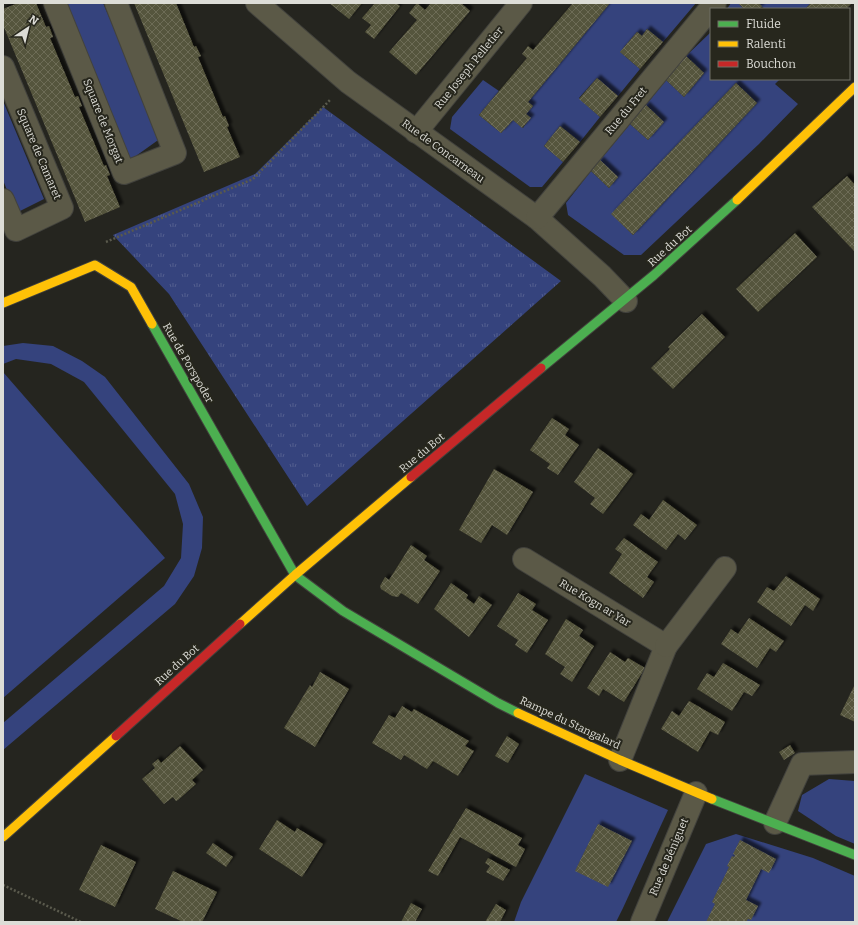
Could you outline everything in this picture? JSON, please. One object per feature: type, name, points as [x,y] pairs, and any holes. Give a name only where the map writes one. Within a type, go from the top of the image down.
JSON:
[{"type":"street","name":"Square de Morgat","points":[[55,3],[124,173],[175,153],[116,3]]},
{"type":"street","name":"Rue de Concarneau","points":[[257,3],[348,82],[537,218],[602,276],[626,301]]},
{"type":"street","name":"Rue Joseph Pelletier","points":[[416,132],[519,4]]},
{"type":"street","name":"Rue du Fret","points":[[537,218],[710,9]]},
{"type":"street","name":"Square de Camaret","points":[[3,67],[62,208],[16,230],[3,200]]},
{"type":"street","name":"Rue du Bot","points":[[3,837],[295,575],[583,333],[626,301],[691,244],[855,87]]},
{"type":"street","points":[[3,303],[95,265]]},
{"type":"street","name":"Rue de Porspoder","points":[[95,265],[131,287],[295,575]]},
{"type":"street","name":"Rue Kogn ar Yar","points":[[524,559],[666,646]]},
{"type":"street","points":[[620,760],[666,646],[725,568]]},
{"type":"street","name":"Rampe du Stangalard","points":[[295,575],[343,611],[498,703],[620,760],[696,793],[855,855]]},
{"type":"street","points":[[775,823],[802,764],[855,762]]},
{"type":"street","name":"Rue de Béniguet","points":[[642,922],[696,793]]},
{"type":"path","points":[[95,265],[102,244],[253,179],[348,82]]},
{"type":"path","points":[[3,885],[81,922]]},
{"type":"green space","points":[[65,3],[103,3],[161,138],[126,163]]},
{"type":"green space","points":[[610,3],[696,3],[663,42],[647,29],[642,36],[637,32],[620,52],[640,69],[618,96],[597,78],[579,98],[600,117],[580,142],[560,126],[544,146],[563,162],[542,187],[530,187],[450,129],[452,117],[483,80],[499,91],[479,115],[501,133],[513,120],[523,128],[530,118],[526,114],[533,106],[528,102]]},
{"type":"green space","points":[[731,3],[738,3],[743,8],[728,8]]},
{"type":"green space","points":[[758,3],[811,3],[806,8],[764,8]]},
{"type":"green space","points":[[710,33],[710,80],[779,80],[775,84],[798,104],[759,144],[641,255],[624,255],[568,215],[566,203],[591,171],[609,188],[618,177],[600,160],[630,124],[648,140],[663,122],[646,105],[666,80],[684,97],[704,73],[686,56]],"holes":[[[736,83],[757,103],[633,235],[612,214]]]},
{"type":"green space","points":[[3,101],[44,199],[16,213],[3,180]]},
{"type":"green space","points":[[323,107],[561,281],[307,506],[169,294],[113,235],[255,174]]},
{"type":"green space","points":[[23,343],[53,346],[82,361],[105,377],[189,484],[203,517],[202,548],[194,576],[175,604],[3,750],[3,723],[164,586],[181,558],[183,524],[175,494],[84,382],[51,364],[16,359],[3,364],[3,346]]},
{"type":"green space","points":[[3,372],[165,558],[3,698]]},
{"type":"green space","points":[[585,774],[668,810],[623,908],[616,922],[514,922],[521,902]]},
{"type":"green space","points":[[829,779],[855,781],[855,844],[836,836],[798,811],[802,795]]},
{"type":"green space","points":[[736,834],[813,858],[855,876],[855,922],[667,922],[706,844]]},
{"type":"building","points":[[18,3],[36,3],[46,27],[49,26],[53,37],[50,38],[75,97],[78,96],[82,106],[79,107],[104,166],[106,165],[110,175],[107,176],[120,207],[85,222],[3,25],[3,9]]},
{"type":"building","points":[[134,3],[176,3],[194,47],[196,46],[201,56],[198,57],[223,117],[225,116],[229,126],[227,127],[240,157],[204,172]]},
{"type":"building","points":[[329,3],[362,3],[349,19]]},
{"type":"building","points":[[375,3],[396,3],[400,6],[374,39],[365,32],[371,25],[362,18]]},
{"type":"building","points":[[417,3],[425,10],[431,3],[461,3],[470,11],[416,75],[389,52],[417,20],[409,13]]},
{"type":"building","points":[[573,3],[610,3],[528,102],[533,106],[526,114],[531,118],[522,128],[513,120],[501,133],[479,115],[527,58],[522,54],[528,46],[533,50]]},
{"type":"building","points":[[738,3],[758,3],[762,6],[760,8],[743,8]]},
{"type":"building","points":[[811,3],[852,3],[847,8],[806,8]]},
{"type":"building","points":[[647,29],[663,42],[640,69],[620,52],[637,32],[642,36]]},
{"type":"building","points":[[686,56],[704,73],[684,97],[666,80]]},
{"type":"building","points":[[597,78],[618,96],[600,117],[579,99]]},
{"type":"building","points":[[736,83],[757,103],[633,235],[611,214]]},
{"type":"building","points":[[646,105],[664,122],[648,140],[630,124]]},
{"type":"building","points":[[560,126],[580,142],[563,162],[544,146]]},
{"type":"building","points":[[600,160],[618,177],[609,188],[591,171]]},
{"type":"building","points":[[847,176],[855,185],[855,252],[812,207]]},
{"type":"building","points":[[795,233],[817,257],[758,312],[736,289]]},
{"type":"building","points":[[702,314],[725,337],[673,389],[651,368],[670,349],[668,347]]},
{"type":"building","points":[[552,418],[569,429],[565,435],[579,445],[558,475],[547,468],[550,464],[530,450]]},
{"type":"building","points":[[598,448],[633,474],[603,514],[590,504],[595,498],[574,482]]},
{"type":"building","points":[[494,469],[533,492],[507,535],[492,525],[481,543],[459,530]]},
{"type":"building","points":[[663,500],[697,525],[685,540],[678,534],[666,550],[633,525],[641,514],[649,520]]},
{"type":"building","points":[[624,538],[658,562],[647,577],[654,582],[643,598],[609,573],[622,554],[615,549]]},
{"type":"building","points":[[411,545],[427,556],[424,560],[440,571],[418,604],[401,593],[398,597],[392,596],[381,589],[380,586],[385,577],[389,580]]},
{"type":"building","points":[[786,576],[820,599],[813,611],[805,605],[791,626],[757,602],[767,587],[774,591]]},
{"type":"building","points":[[451,583],[468,595],[466,598],[474,604],[479,596],[492,605],[469,637],[434,609]]},
{"type":"building","points":[[518,593],[536,604],[532,610],[548,620],[527,653],[515,645],[518,640],[497,626]]},
{"type":"building","points":[[749,618],[784,641],[776,652],[770,648],[757,668],[721,644],[731,629],[738,634]]},
{"type":"building","points":[[566,619],[583,630],[579,636],[594,646],[572,682],[560,674],[565,667],[545,654]]},
{"type":"building","points":[[610,652],[625,662],[628,658],[645,668],[624,702],[603,689],[599,696],[587,688]]},
{"type":"building","points":[[723,663],[760,685],[752,696],[744,692],[732,711],[697,689],[707,673],[714,677]]},
{"type":"building","points":[[320,672],[349,689],[315,747],[284,728],[310,685],[312,687]]},
{"type":"building","points":[[855,684],[855,722],[840,715]]},
{"type":"building","points":[[689,701],[725,722],[718,735],[710,731],[698,752],[661,729],[672,711],[679,716]]},
{"type":"building","points":[[402,706],[412,712],[414,709],[469,741],[465,746],[474,751],[458,776],[433,761],[427,769],[404,755],[401,760],[372,743],[389,715],[395,718]]},
{"type":"building","points":[[507,736],[519,744],[508,763],[495,756]]},
{"type":"building","points":[[790,745],[795,753],[784,760],[779,752]]},
{"type":"building","points":[[180,746],[203,770],[192,780],[196,784],[178,800],[176,801],[173,797],[164,804],[142,779],[155,768],[152,764],[158,759],[161,763]]},
{"type":"building","points":[[466,808],[522,838],[518,845],[525,849],[516,867],[460,837],[438,876],[428,871]]},
{"type":"building","points":[[277,820],[295,832],[297,828],[323,844],[302,877],[259,849]]},
{"type":"building","points":[[598,824],[632,841],[608,887],[575,871]]},
{"type":"building","points":[[740,840],[776,859],[769,873],[761,869],[746,900],[758,906],[751,920],[748,919],[746,922],[706,922],[715,904],[712,902],[729,867],[727,866],[732,856],[734,857],[735,855],[733,854]]},
{"type":"building","points":[[213,843],[233,857],[226,867],[206,853]]},
{"type":"building","points":[[101,845],[136,862],[115,907],[79,890]]},
{"type":"building","points":[[488,858],[510,870],[503,881],[486,872],[490,866],[485,863]]},
{"type":"building","points":[[173,871],[217,892],[202,922],[183,922],[155,909]]},
{"type":"building","points":[[411,903],[422,909],[415,922],[401,922]]},
{"type":"building","points":[[496,904],[506,910],[500,922],[485,922]]},
{"type":"traffic: fast","points":[[541,368],[654,275],[737,200]]},
{"type":"traffic: fast","points":[[152,324],[295,575],[343,611],[498,703],[518,713]]},
{"type":"traffic: fast","points":[[712,799],[855,855]]},
{"type":"traffic: slow","points":[[737,200],[855,87]]},
{"type":"traffic: slow","points":[[3,303],[95,265],[131,287],[152,324]]},
{"type":"traffic: slow","points":[[240,624],[295,575],[411,477]]},
{"type":"traffic: slow","points":[[518,713],[620,760],[712,799]]},
{"type":"traffic: slow","points":[[3,837],[116,736]]},
{"type":"traffic: jam","points":[[411,477],[541,368]]},
{"type":"traffic: jam","points":[[116,736],[240,624]]}]
